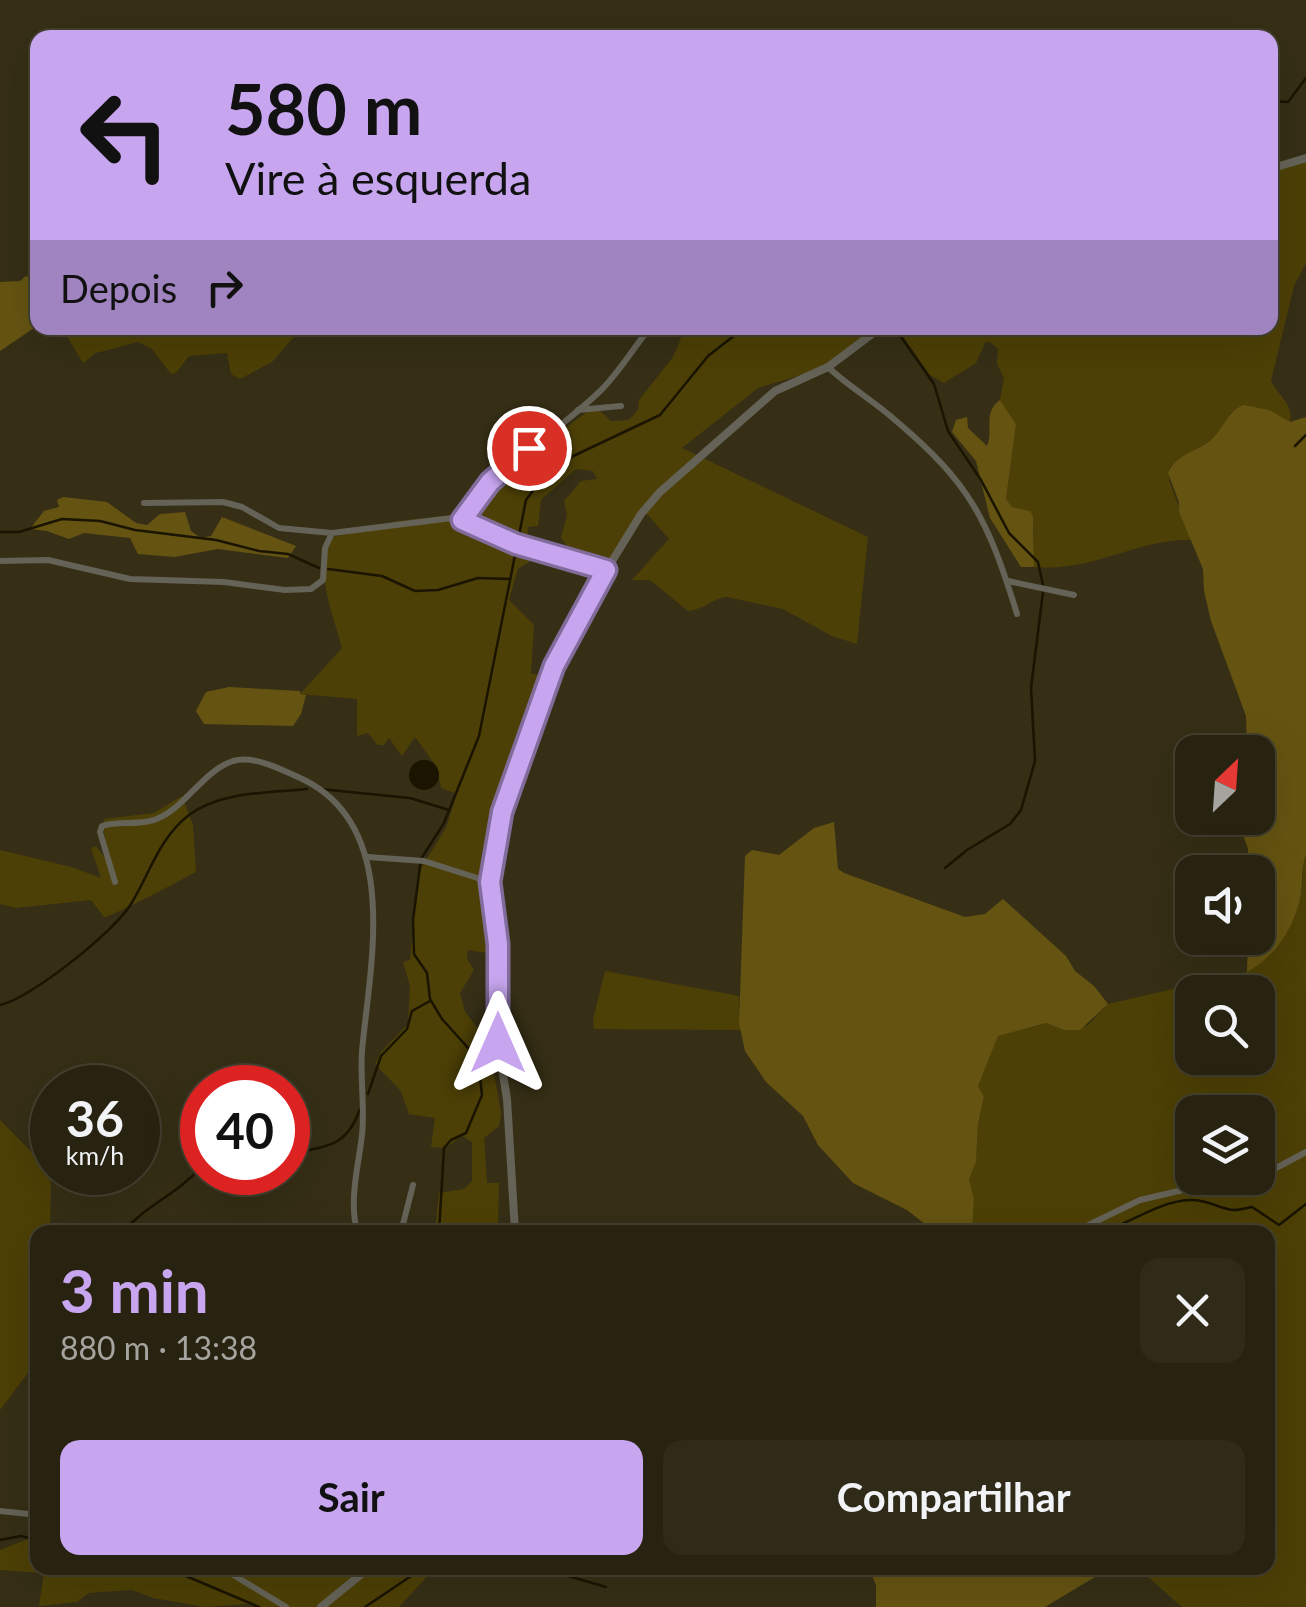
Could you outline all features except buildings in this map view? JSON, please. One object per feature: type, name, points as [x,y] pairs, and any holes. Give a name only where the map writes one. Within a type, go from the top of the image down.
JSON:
[{"type":"street","points":[[1278,167],[1306,158]]},
{"type":"street","points":[[462,520],[490,482],[513,460],[598,393],[644,335]]},
{"type":"street","points":[[515,1225],[507,1099],[498,1043],[498,944],[490,882],[502,812],[554,666],[640,514],[660,492],[776,391],[828,367],[871,335]]},
{"type":"street","points":[[828,367],[949,468],[966,490],[988,528],[1017,614]]},
{"type":"street","points":[[578,410],[621,406]]},
{"type":"street","points":[[144,503],[223,502],[242,507],[278,528],[332,533],[443,517],[462,520],[519,544],[606,570]]},
{"type":"street","points":[[0,561],[48,560],[130,580],[224,582],[301,591],[323,580],[326,548],[332,533]]},
{"type":"street","points":[[1007,581],[1074,595]]},
{"type":"street","points":[[115,882],[100,832],[102,826],[161,818],[219,768],[234,761],[269,765],[328,794],[338,804],[368,857],[372,909],[371,996],[362,1050],[362,1132],[352,1198],[356,1225]]},
{"type":"street","points":[[368,857],[420,861],[490,882]]},
{"type":"street","points":[[1088,1225],[1140,1200],[1248,1183],[1306,1152]]},
{"type":"street","points":[[403,1225],[413,1185]]},
{"type":"street","points":[[0,1511],[30,1514]]},
{"type":"street","points":[[233,1575],[286,1607]]},
{"type":"street","points":[[321,1607],[361,1575]]},
{"type":"shaded area","points":[[1306,155],[1306,263],[1294,286],[1271,381],[1288,405],[1290,422],[1231,413],[1215,437],[1170,467],[1169,480],[1191,540],[1151,544],[1076,565],[1034,567],[1030,511],[1012,507],[1006,499],[1016,424],[1000,400],[1004,378],[997,364],[998,349],[990,342],[985,343],[976,363],[944,383],[930,375],[902,335],[1278,335],[1278,162]]},
{"type":"shaded area","points":[[30,277],[30,331],[0,351],[0,282]]},
{"type":"shaded area","points":[[66,335],[296,335],[272,362],[240,379],[231,374],[227,353],[189,356],[171,374],[152,349],[138,342],[96,353],[83,363]]},
{"type":"shaded area","points":[[682,335],[877,335],[834,365],[758,388],[682,448],[868,537],[857,644],[832,636],[783,609],[727,597],[688,611],[650,580],[632,580],[669,539],[645,514],[611,569],[574,556],[561,538],[567,515],[564,501],[581,481],[597,479],[593,471],[576,469],[541,500],[538,526],[528,527],[527,538],[538,540],[529,562],[518,569],[509,600],[534,625],[531,674],[549,675],[498,850],[502,948],[494,954],[468,950],[467,959],[474,970],[460,993],[465,1012],[488,1041],[501,1113],[499,1126],[484,1138],[487,1183],[499,1183],[498,1225],[436,1225],[439,1193],[464,1189],[472,1181],[472,1142],[462,1136],[445,1148],[431,1147],[435,1118],[409,1114],[401,1091],[375,1064],[381,1052],[408,1024],[410,986],[403,962],[410,960],[418,873],[446,828],[457,794],[441,788],[437,767],[415,737],[402,756],[389,738],[384,745],[378,745],[368,733],[357,736],[357,699],[300,694],[342,648],[327,592],[327,550],[333,537],[398,521],[454,515],[507,461],[537,449],[595,406],[611,421],[629,420],[638,410],[639,400],[673,357]]},
{"type":"shaded area","points":[[1000,400],[1016,424],[1006,499],[1012,507],[1030,511],[1033,516],[1034,567],[1021,567],[990,518],[976,461],[952,432],[956,420],[967,417],[968,428],[987,446],[991,411]]},
{"type":"shaded area","points":[[1244,405],[1269,410],[1290,422],[1306,417],[1306,854],[1298,906],[1275,949],[1275,855],[1248,855],[1243,835],[1275,835],[1275,735],[1247,735],[1246,716],[1211,621],[1203,569],[1179,512],[1168,473],[1181,457],[1212,439],[1234,411]]},
{"type":"shaded area","points":[[63,497],[107,502],[136,523],[147,525],[160,514],[185,512],[191,531],[201,538],[211,536],[222,517],[296,546],[288,558],[218,549],[174,557],[138,554],[130,538],[84,533],[69,539],[30,529],[44,511],[59,507],[57,500]]},
{"type":"shaded area","points":[[229,687],[300,691],[306,695],[293,726],[204,724],[196,711],[206,692]]},
{"type":"shaded area","points":[[424,760],[435,764],[439,775],[435,786],[424,790],[413,786],[409,775],[413,764]]},
{"type":"shaded area","points":[[182,796],[193,825],[196,872],[104,917],[91,900],[16,908],[0,904],[0,850],[101,878],[91,848],[96,846],[105,858],[104,819],[154,813]]},
{"type":"shaded area","points":[[834,822],[838,869],[844,873],[965,917],[985,914],[1003,899],[1066,956],[1075,971],[1108,1004],[1080,1030],[1064,1030],[1046,1023],[998,1036],[978,1086],[984,1097],[976,1162],[969,1179],[974,1199],[972,1225],[926,1225],[907,1210],[853,1183],[818,1145],[803,1116],[766,1082],[745,1051],[739,1023],[745,856],[752,850],[779,855],[814,828]]},
{"type":"shaded area","points":[[1306,854],[1306,1607],[1182,1607],[1142,1575],[1275,1575],[1275,1225],[972,1225],[974,1199],[969,1179],[976,1161],[984,1098],[978,1086],[998,1035],[1046,1023],[1064,1030],[1087,1026],[1108,1004],[1175,989],[1175,1075],[1275,1075],[1275,975],[1234,975],[1247,972],[1269,955],[1275,955],[1298,906]]},
{"type":"shaded area","points":[[1248,955],[1270,955],[1257,966],[1247,972]]},
{"type":"shaded area","points":[[605,971],[739,996],[740,1030],[594,1029]]},
{"type":"shaded area","points":[[0,1120],[30,1151],[30,1195],[51,1195],[50,1225],[30,1225],[30,1370],[0,1410]]},
{"type":"shaded area","points":[[30,1539],[30,1572],[0,1570],[0,1550]]},
{"type":"shaded area","points":[[44,1575],[355,1575],[357,1580],[363,1575],[429,1575],[399,1607],[205,1607],[153,1598],[132,1590],[89,1593],[77,1602],[39,1606]]},
{"type":"shaded area","points":[[872,1575],[1098,1575],[1045,1607],[876,1607]]},
{"type":"waterway","points":[[1278,101],[1288,102],[1306,78]]},
{"type":"waterway","points":[[439,1225],[444,1148],[466,1133],[482,1095],[478,1059],[442,1019],[430,999],[427,973],[414,954],[413,920],[421,859],[444,823],[479,736],[526,500],[544,476],[569,458],[660,415],[708,356],[735,335]]},
{"type":"waterway","points":[[900,335],[934,384],[948,431],[981,480],[1009,533],[1038,562],[1043,585]]},
{"type":"waterway","points":[[1295,446],[1306,435]]},
{"type":"waterway","points":[[0,532],[19,532],[62,519],[100,521],[288,554],[319,568]]},
{"type":"waterway","points":[[328,569],[382,576],[415,591],[438,590],[478,578],[510,579]]},
{"type":"waterway","points":[[945,868],[1010,824],[1021,810],[1035,761],[1031,688],[1043,592]]},
{"type":"waterway","points":[[0,1005],[50,978],[122,916],[170,834],[189,815],[230,797],[307,789]]},
{"type":"waterway","points":[[320,789],[410,798],[449,810]]},
{"type":"waterway","points":[[368,1094],[381,1056],[407,1029],[412,1011],[430,1001]]},
{"type":"waterway","points":[[310,1150],[341,1139],[360,1109]]},
{"type":"waterway","points":[[130,1225],[180,1186]]},
{"type":"waterway","points":[[1120,1225],[1159,1207],[1190,1200],[1234,1210],[1252,1207],[1279,1225],[1306,1204]]},
{"type":"waterway","points":[[0,1540],[30,1538]]},
{"type":"waterway","points":[[184,1575],[259,1607]]},
{"type":"waterway","points":[[365,1607],[413,1575]]},
{"type":"waterway","points":[[565,1575],[606,1587]]},
{"type":"route","points":[[498,1043],[498,944],[490,882],[495,842],[554,666],[606,570],[516,544],[462,520],[490,482],[529,448]]}]
